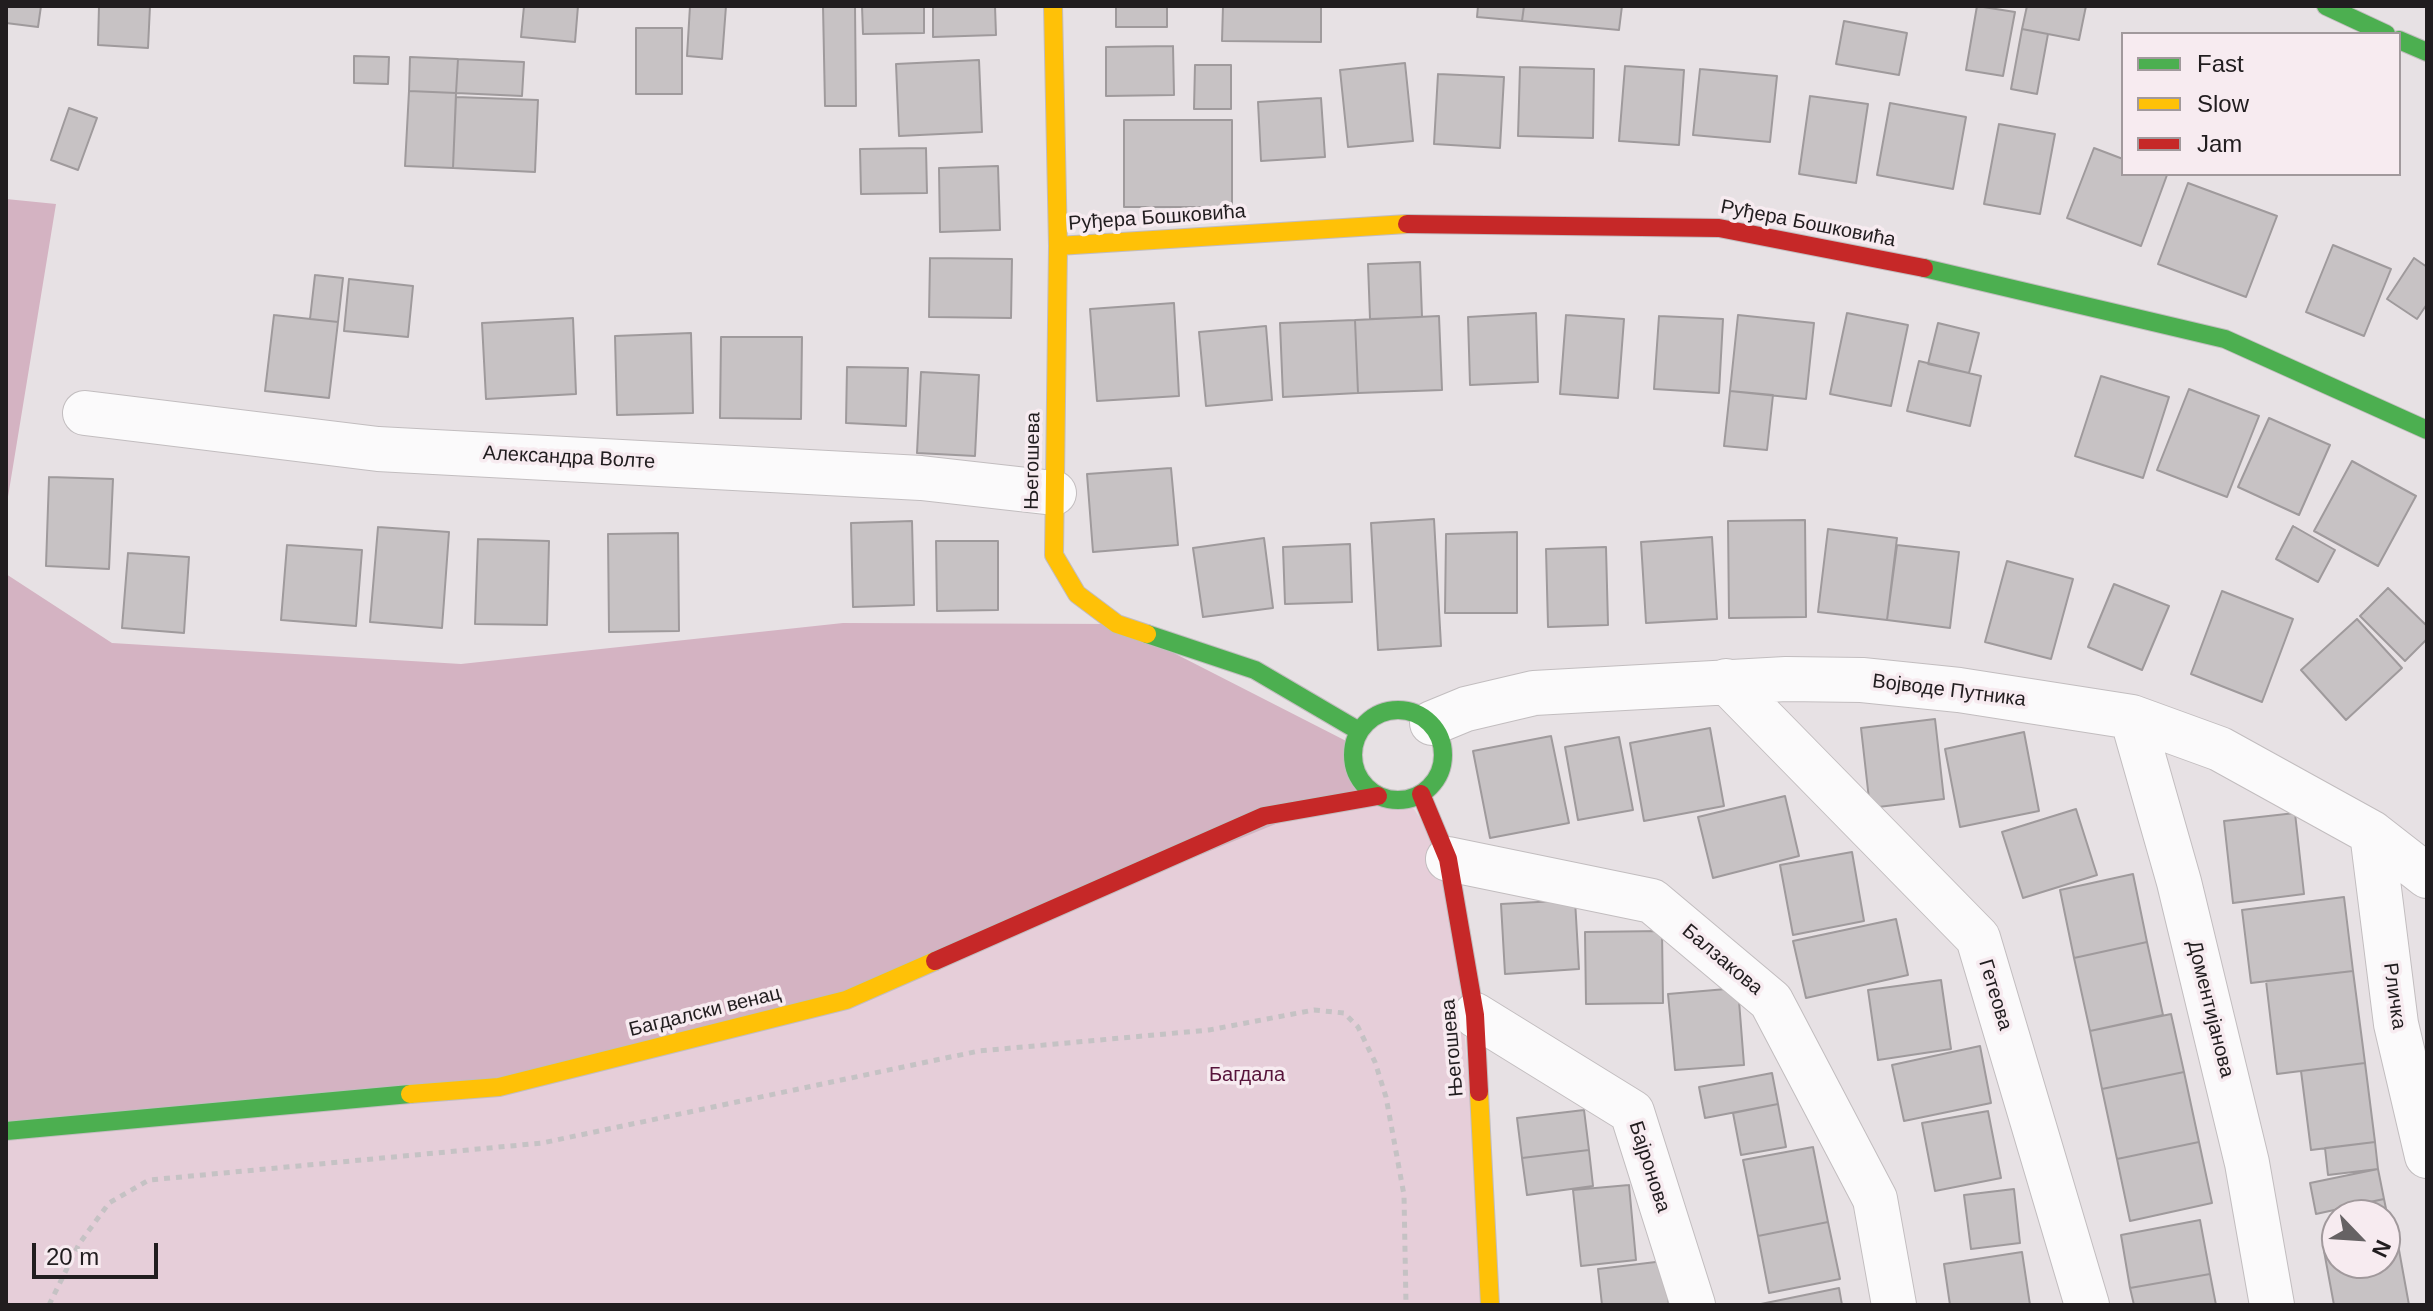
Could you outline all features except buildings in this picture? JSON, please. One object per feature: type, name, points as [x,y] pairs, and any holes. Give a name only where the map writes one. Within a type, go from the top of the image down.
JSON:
[{"type":"street","name":"Његошева","points":[[1053,6],[1058,246],[1054,555],[1077,594],[1117,624],[1255,670],[1359,731]]},
{"type":"street","points":[[2326,6],[2382,32]]},
{"type":"street","points":[[2401,41],[2427,52]]},
{"type":"street","name":"Руђера Бошковића","points":[[1058,246],[1435,222],[1719,228],[1998,283],[2225,339],[2427,430]]},
{"type":"street","name":"Александра Волте","points":[[85,413],[378,449],[921,478],[1054,493]]},
{"type":"street","name":"Војводе Путника","points":[[1432,723],[1466,709],[1534,693],[1726,681],[1862,680],[1959,690],[2132,717],[2220,749],[2372,833],[2427,876]]},
{"type":"street","name":"Гетеова","points":[[1726,681],[1978,938],[2087,1305]]},
{"type":"street","points":[[1397,709],[1412,711],[1432,723],[1442,742],[1444,756],[1433,784],[1421,794],[1392,800],[1378,796],[1357,774],[1354,745],[1359,731],[1382,712],[1397,709]]},
{"type":"street","name":"Доментијанова","points":[[2132,717],[2179,882],[2247,1163],[2272,1305]]},
{"type":"street","name":"Његошева","points":[[1421,794],[1448,859],[1475,1015],[1490,1305]]},
{"type":"street","name":"Багдалски венац","points":[[6,1131],[215,1109],[499,1087],[846,1000],[1264,816],[1378,796]]},
{"type":"street","name":"Рличка","points":[[2372,833],[2396,1024],[2427,1156]]},
{"type":"street","name":"Балзакова","points":[[1448,859],[1652,901],[1771,1001],[1875,1199],[1894,1305]]},
{"type":"street","name":"Бајронова","points":[[1475,1015],[1632,1112],[1693,1305]]},
{"type":"path","points":[[49,1305],[79,1244],[109,1203],[149,1180],[542,1143],[979,1051],[1209,1030],[1314,1010],[1344,1013],[1358,1027],[1382,1085],[1404,1195],[1406,1305]]},
{"type":"green space","name":"Багдала","points":[[1407,799],[1448,859],[1490,1305],[6,1305],[6,1131],[1264,816]]},
{"type":"shaded area","points":[[6,199],[56,204],[6,509]]},
{"type":"shaded area","points":[[6,574],[112,643],[461,664],[843,623],[1117,624],[1354,745],[1357,774],[1366,787],[846,1000],[499,1087],[6,1131]]},
{"type":"traffic: fast","points":[[2326,6],[2382,32]]},
{"type":"traffic: fast","points":[[2401,41],[2427,52]]},
{"type":"traffic: fast","points":[[1924,268],[2225,339],[2427,430]]},
{"type":"traffic: fast","points":[[1147,634],[1255,670],[1359,731]]},
{"type":"traffic: fast","points":[[1398,710],[1415,713],[1430,723],[1440,738],[1443,755],[1440,772],[1430,787],[1415,797],[1398,800],[1381,797],[1366,787],[1356,772],[1353,755],[1356,738],[1366,723],[1381,713],[1398,710]]},
{"type":"traffic: fast","points":[[6,1131],[410,1094]]},
{"type":"traffic: slow","points":[[1053,6],[1058,246],[1054,555],[1077,594],[1117,624],[1147,634]]},
{"type":"traffic: slow","points":[[1058,246],[1407,224]]},
{"type":"traffic: slow","points":[[410,1094],[499,1087],[846,1000],[935,961]]},
{"type":"traffic: slow","points":[[1479,1092],[1490,1305]]},
{"type":"traffic: jam","points":[[1407,224],[1719,228],[1924,268]]},
{"type":"traffic: jam","points":[[1421,794],[1448,859],[1475,1015],[1479,1092]]},
{"type":"traffic: jam","points":[[935,961],[1264,816],[1378,796]]}]
